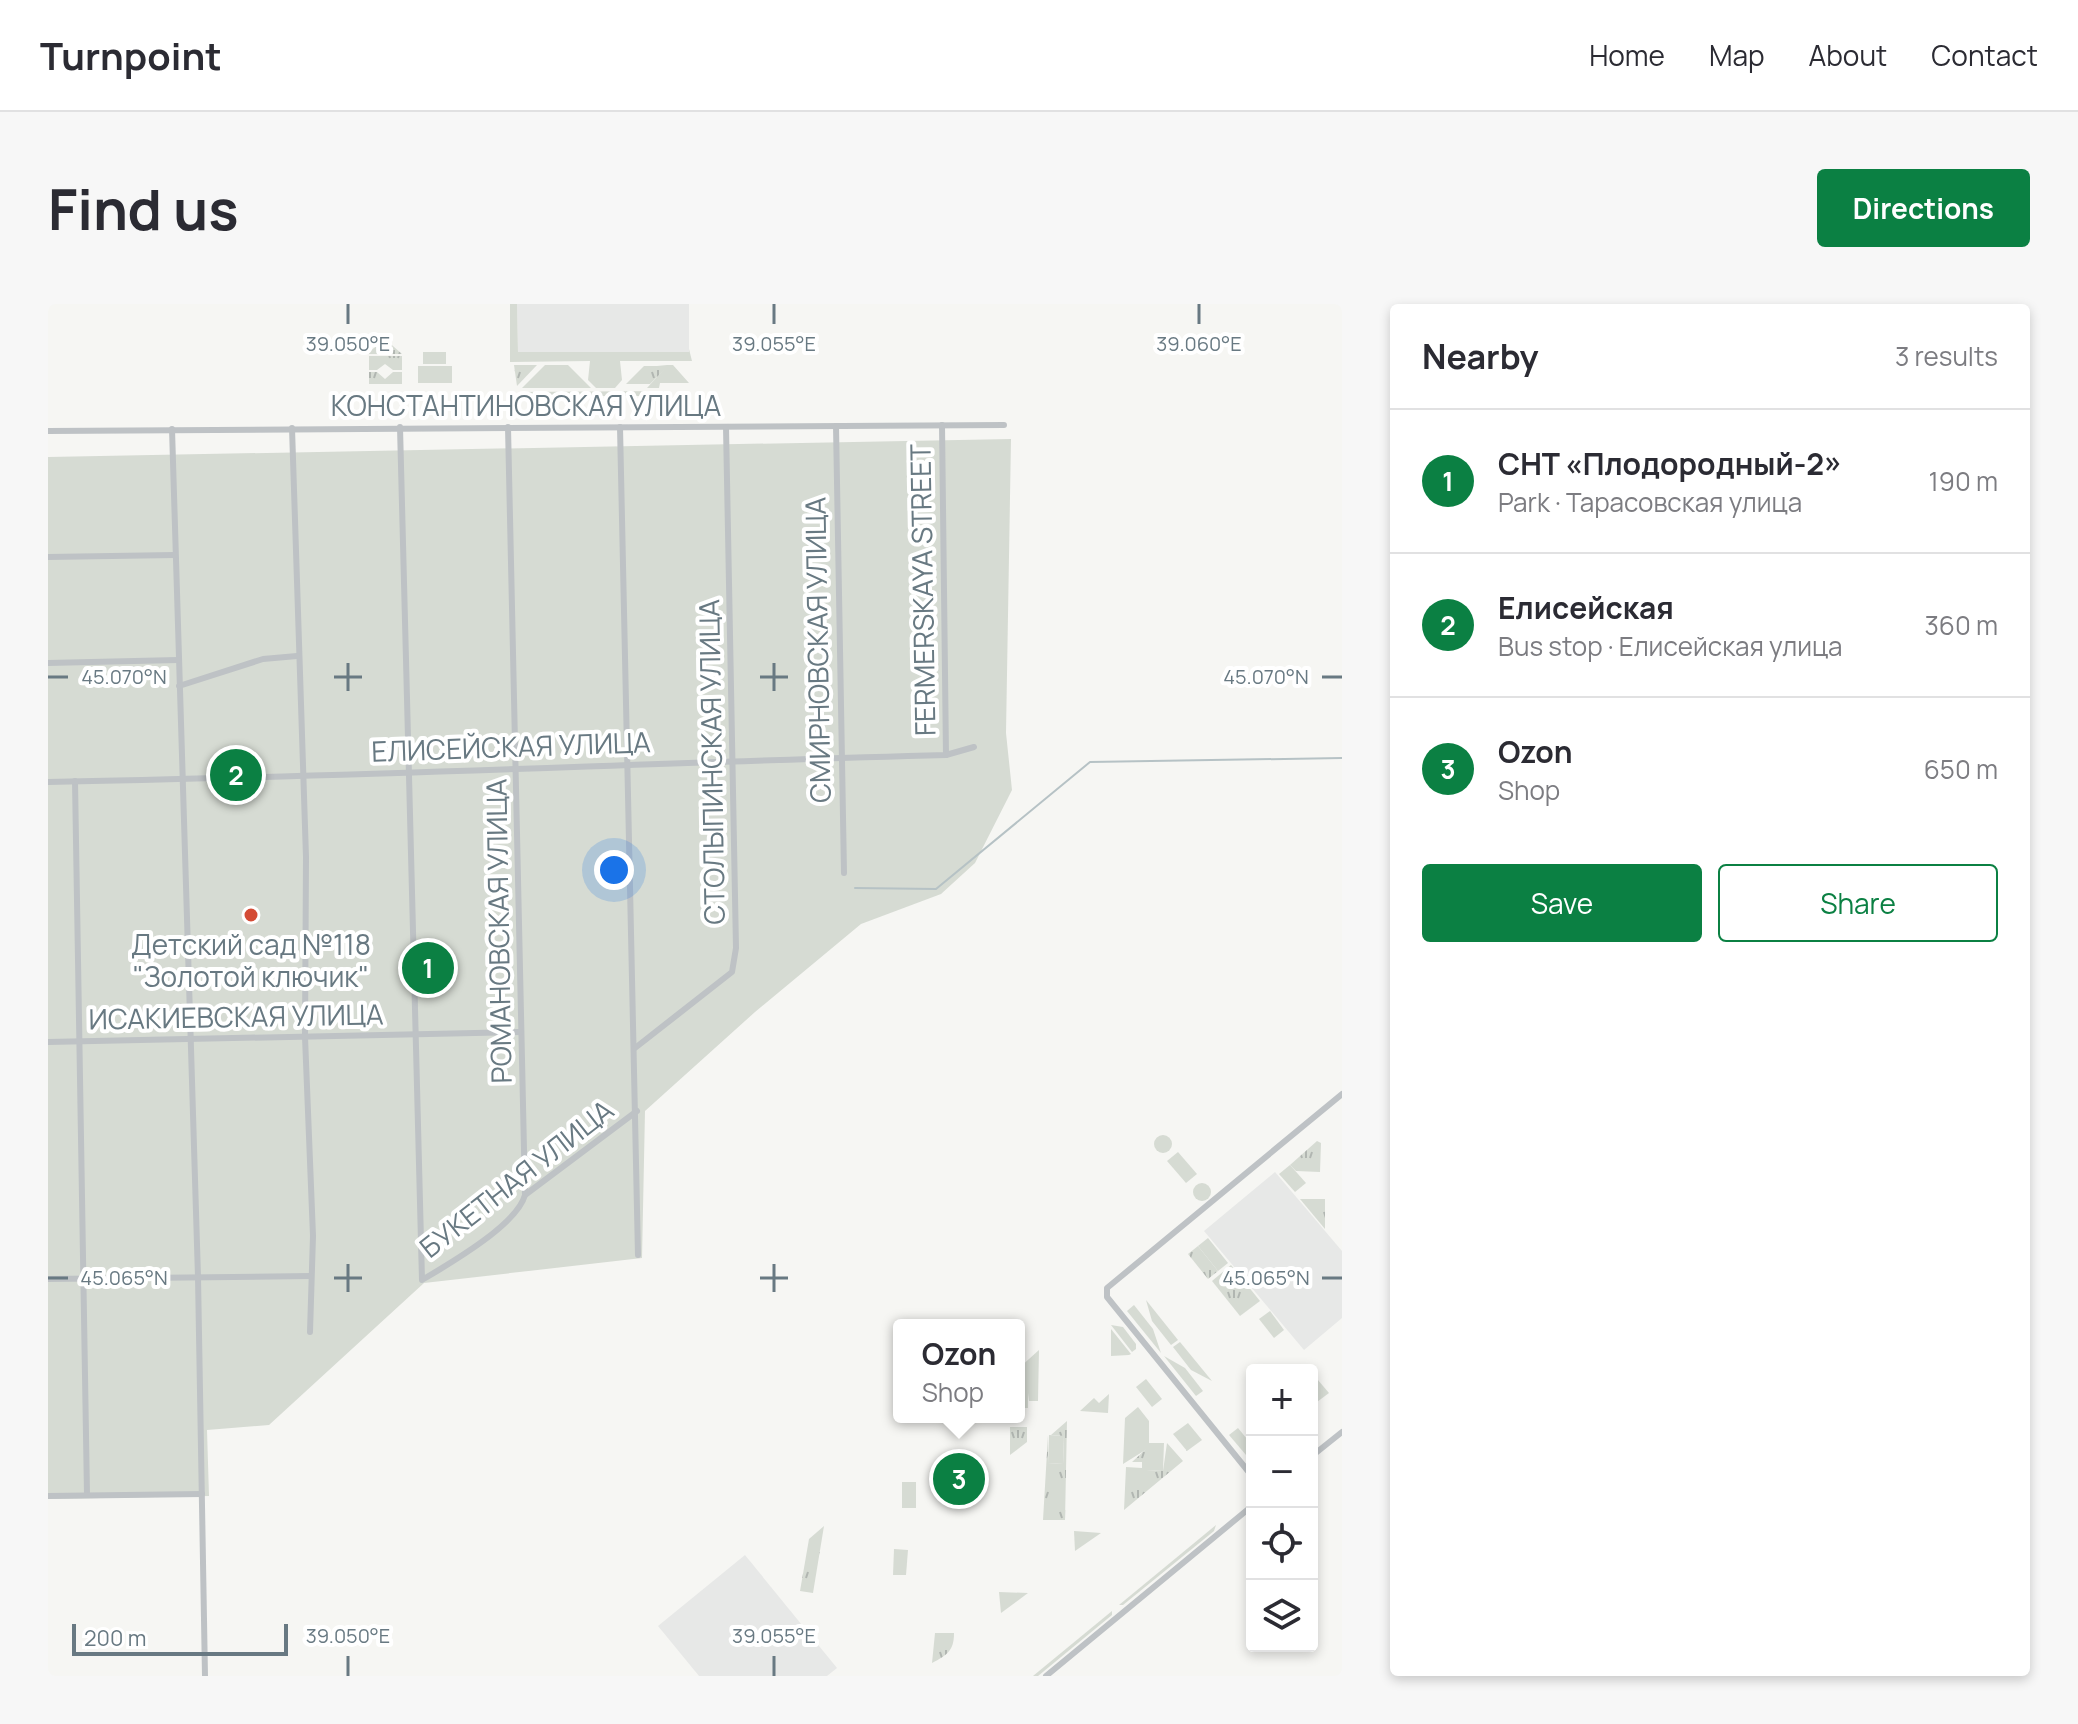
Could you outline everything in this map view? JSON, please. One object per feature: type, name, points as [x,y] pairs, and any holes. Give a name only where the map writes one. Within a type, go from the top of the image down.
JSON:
[{"type":"street","name":"FERMERSKAYA STREET","points":[[942,425],[946,755]]},
{"type":"street","name":"КОНСТАНТИНОВСКАЯ УЛИЦА","points":[[48,431],[1004,425]]},
{"type":"street","name":"СМИРНОВСКАЯ УЛИЦА","points":[[836,426],[844,873]]},
{"type":"street","points":[[400,427],[414,1034]]},
{"type":"street","name":"РОМАНОВСКАЯ УЛИЦА","points":[[508,427],[518,768],[525,1195]]},
{"type":"street","points":[[620,427],[624,763],[637,1111],[634,1152],[638,1255]]},
{"type":"street","name":"СТОЛЫПИНСКАЯ УЛИЦА","points":[[635,1048],[732,972],[736,948],[726,427]]},
{"type":"street","points":[[292,428],[297,656],[306,857],[305,1037],[313,1236],[310,1332]]},
{"type":"street","points":[[172,429],[198,1277],[205,1676]]},
{"type":"street","points":[[48,557],[175,555]]},
{"type":"street","points":[[179,686],[263,659],[297,656]]},
{"type":"street","points":[[48,663],[178,660]]},
{"type":"street","name":"ЕЛИСЕЙСКАЯ УЛИЦА","points":[[48,782],[301,773],[408,774],[624,763],[946,755],[974,747]]},
{"type":"street","points":[[75,781],[87,1494]]},
{"type":"street","name":"ИСАКИЕВСКАЯ УЛИЦА","points":[[48,1042],[521,1032]]},
{"type":"street","name":"БУКЕТНАЯ УЛИЦА","points":[[414,1034],[422,1280],[449,1264],[516,1213],[525,1195],[637,1111]]},
{"type":"street","points":[[1246,1469],[1107,1297],[1107,1288],[1342,1094]]},
{"type":"street","points":[[48,1279],[311,1276]]},
{"type":"street","points":[[1318,1451],[1342,1432]]},
{"type":"street","points":[[48,1496],[202,1494]]},
{"type":"street","points":[[1046,1676],[1250,1508]]},
{"type":"shaded area","points":[[517,304],[689,304],[689,352],[518,352]]},
{"type":"shaded area","points":[[1275,1172],[1342,1251],[1342,1318],[1304,1350],[1204,1231]]},
{"type":"shaded area","points":[[745,1555],[837,1668],[827,1676],[699,1676],[658,1626]]},
{"type":"green space","points":[[510,304],[517,304],[518,352],[689,352],[689,349],[692,361],[620,361],[622,380],[615,388],[596,388],[588,380],[590,361],[510,362]]},
{"type":"green space","points":[[385,339],[402,354],[369,354]]},
{"type":"green space","points":[[423,352],[446,352],[446,364],[423,364]]},
{"type":"green space","points":[[369,356],[402,356],[402,370],[393,370],[385,364],[377,370],[369,370]]},
{"type":"green space","points":[[514,365],[537,365],[517,386]]},
{"type":"green space","points":[[545,365],[568,365],[591,388],[522,388]]},
{"type":"green space","points":[[657,365],[673,365],[689,383],[660,383],[659,388],[647,388],[667,366]]},
{"type":"green space","points":[[418,366],[452,366],[452,383],[418,383]]},
{"type":"green space","points":[[644,366],[668,366],[650,384],[626,384]]},
{"type":"green space","points":[[369,372],[377,372],[385,379],[393,372],[402,372],[402,384],[369,384]]},
{"type":"green space","points":[[664,391],[664,396],[519,396],[519,392]]},
{"type":"green space","points":[[1011,439],[1006,733],[1012,790],[975,863],[941,894],[861,924],[755,1012],[645,1111],[642,1258],[424,1283],[269,1425],[207,1430],[209,1496],[48,1499],[48,457]]},
{"type":"green space","points":[[1159,1135],[1167,1135],[1172,1144],[1170,1151],[1159,1153],[1154,1148],[1154,1140]]},
{"type":"green space","points":[[1317,1141],[1321,1143],[1320,1172],[1296,1171],[1290,1165]]},
{"type":"green space","points":[[1178,1152],[1197,1174],[1186,1183],[1167,1161]]},
{"type":"green space","points":[[1290,1165],[1306,1183],[1295,1192],[1279,1174]]},
{"type":"green space","points":[[1198,1183],[1206,1183],[1211,1192],[1209,1199],[1198,1201],[1193,1196],[1193,1188]]},
{"type":"green space","points":[[1300,1199],[1325,1199],[1325,1229]]},
{"type":"green space","points":[[1208,1238],[1228,1263],[1218,1271],[1198,1246]]},
{"type":"green space","points":[[1198,1246],[1218,1271],[1208,1279],[1188,1254]]},
{"type":"green space","points":[[1231,1265],[1260,1301],[1240,1316],[1212,1281]]},
{"type":"green space","points":[[1146,1300],[1178,1340],[1171,1345],[1152,1321]]},
{"type":"green space","points":[[1134,1305],[1153,1329],[1161,1353],[1127,1311]]},
{"type":"green space","points":[[1270,1311],[1284,1330],[1274,1338],[1259,1319]]},
{"type":"green space","points":[[1111,1325],[1123,1327],[1136,1344],[1136,1349],[1132,1352]]},
{"type":"green space","points":[[1111,1329],[1131,1354],[1111,1356]]},
{"type":"green space","points":[[1180,1342],[1212,1381],[1191,1370],[1173,1347]]},
{"type":"green space","points":[[1039,1350],[1038,1401],[1029,1401],[1028,1393],[1028,1408],[1025,1408],[1025,1363]]},
{"type":"green space","points":[[1164,1356],[1185,1368],[1203,1391],[1196,1396]]},
{"type":"green space","points":[[1146,1379],[1162,1399],[1152,1407],[1136,1387]]},
{"type":"green space","points":[[1318,1380],[1329,1393],[1318,1401]]},
{"type":"green space","points":[[1109,1394],[1108,1413],[1080,1411],[1094,1398],[1099,1403]]},
{"type":"green space","points":[[1138,1407],[1149,1421],[1149,1443],[1164,1443],[1163,1471],[1146,1470],[1147,1449],[1123,1464],[1125,1418]]},
{"type":"green space","points":[[1067,1421],[1065,1520],[1043,1520],[1048,1435],[1048,1463],[1063,1464],[1064,1436],[1051,1435]]},
{"type":"green space","points":[[1188,1423],[1202,1440],[1187,1451],[1173,1434]]},
{"type":"green space","points":[[1010,1427],[1027,1427],[1027,1442],[1010,1455]]},
{"type":"green space","points":[[1238,1428],[1246,1438],[1246,1455],[1229,1435]]},
{"type":"green space","points":[[1049,1435],[1064,1436],[1063,1464],[1048,1463]]},
{"type":"green space","points":[[1167,1443],[1183,1461],[1124,1510],[1126,1467],[1142,1468],[1142,1462],[1132,1462],[1147,1448],[1147,1470],[1163,1471]]},
{"type":"green space","points":[[902,1482],[916,1482],[916,1508],[902,1508]]},
{"type":"green space","points":[[1216,1525],[1214,1531],[1123,1605],[1119,1605]]},
{"type":"green space","points":[[824,1526],[813,1593],[800,1591],[809,1539]]},
{"type":"green space","points":[[1074,1531],[1101,1533],[1075,1551]]},
{"type":"green space","points":[[894,1549],[908,1550],[906,1575],[893,1575]]},
{"type":"green space","points":[[999,1592],[1028,1593],[1001,1613]]},
{"type":"green space","points":[[1112,1611],[1112,1615],[1038,1676],[1033,1676]]},
{"type":"green space","points":[[935,1633],[954,1633],[954,1639],[949,1652],[932,1663]]},
{"type":"waterway","points":[[855,888],[936,889],[1090,762],[1342,758]]},
{"type":"place","name":"Елисейская","points":[[236,775]]},
{"type":"place","name":"Детский сад №118 \"Золотой ключик\"","points":[[251,915]]},
{"type":"place","name":"СНТ «Плодородный-2»","points":[[428,968]]},
{"type":"place","name":"Ozon","points":[[959,1479]]}]
